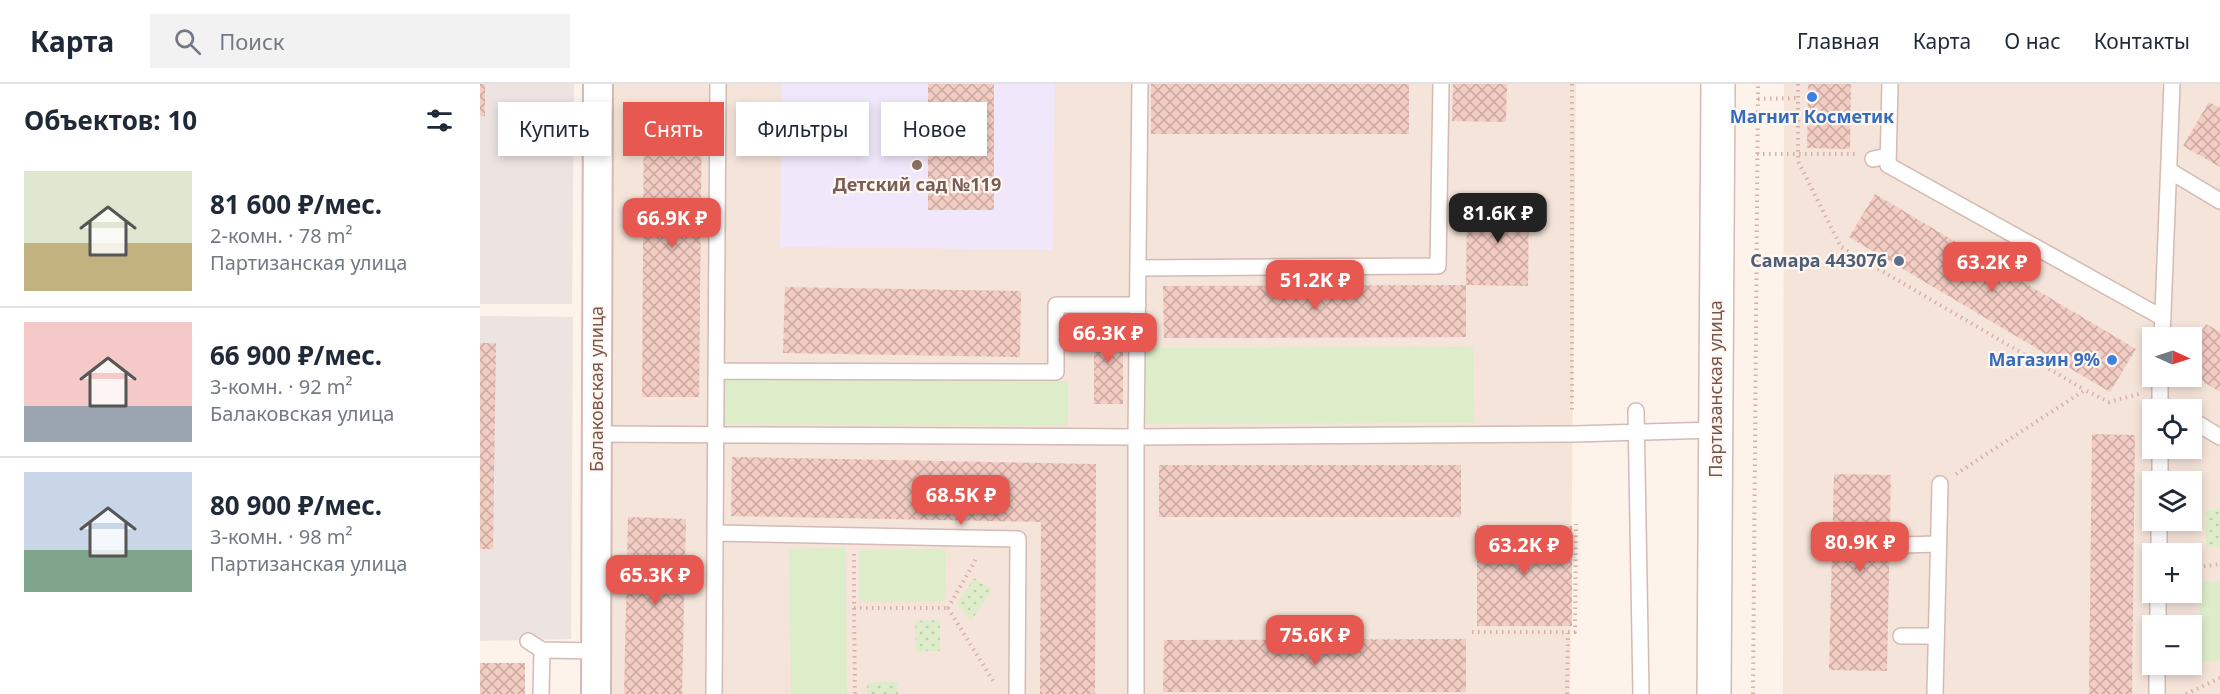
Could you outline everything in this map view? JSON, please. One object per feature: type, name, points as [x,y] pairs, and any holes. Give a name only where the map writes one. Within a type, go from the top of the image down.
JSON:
[{"type":"street","name":"Балаковская улица","points":[[596,694],[598,84]]},
{"type":"street","name":"Партизанская улица","points":[[1714,694],[1718,84]]},
{"type":"lane","points":[[714,694],[718,84]]},
{"type":"lane","points":[[1136,694],[1140,84]]},
{"type":"lane","points":[[1138,268],[1438,266],[1441,84]]},
{"type":"lane","points":[[1890,84],[1888,165],[2163,318]]},
{"type":"lane","points":[[2163,327],[2172,84]]},
{"type":"lane","points":[[1872,159],[1888,155]]},
{"type":"lane","points":[[2170,171],[2220,201]]},
{"type":"lane","points":[[716,371],[1056,372],[1056,305],[1138,305]]},
{"type":"lane","points":[[1636,411],[1641,694]]},
{"type":"lane","points":[[2202,426],[2220,437]]},
{"type":"lane","points":[[597,434],[1136,438],[1572,434],[1716,430]]},
{"type":"lane","points":[[1935,694],[1940,484]]},
{"type":"lane","points":[[715,533],[1018,539],[1017,694]]},
{"type":"lane","points":[[1902,545],[1938,544]]},
{"type":"lane","points":[[1901,636],[1935,636]]},
{"type":"lane","points":[[528,641],[542,650],[596,651]]},
{"type":"lane","points":[[541,694],[542,650]]},
{"type":"lane","points":[[2157,675],[2157,694]]},
{"type":"path","points":[[1572,84],[1572,434]]},
{"type":"path","points":[[1753,694],[1758,84]]},
{"type":"path","points":[[1798,84],[1798,161],[1841,247],[2109,402],[2160,394]]},
{"type":"path","points":[[1758,99],[1798,98]]},
{"type":"path","points":[[1757,154],[1888,155]]},
{"type":"path","points":[[1940,484],[2085,390]]},
{"type":"path","points":[[1472,632],[1575,632],[1576,524]]},
{"type":"path","points":[[854,536],[855,694]]},
{"type":"path","points":[[948,608],[988,538]]},
{"type":"path","points":[[2202,567],[2220,564]]},
{"type":"path","points":[[854,608],[948,608]]},
{"type":"path","points":[[948,608],[996,684]]},
{"type":"path","points":[[1567,694],[1568,633]]},
{"type":"path","points":[[2186,694],[2220,678]]},
{"type":"shaded area","points":[[480,84],[574,84],[574,102],[498,102],[498,156],[573,156],[572,304],[480,304]]},
{"type":"shaded area","points":[[613,84],[1576,84],[1570,694],[610,694]]},
{"type":"shaded area","name":"Детский сад №119","points":[[782,84],[1055,84],[1053,250],[780,247],[781,156],[869,156],[869,102],[782,102]]},
{"type":"shaded area","points":[[1784,84],[2220,84],[2220,694],[1783,694]]},
{"type":"shaded area","points":[[480,316],[573,317],[571,639],[480,641]]},
{"type":"green space","points":[[1473,347],[1474,423],[1146,424],[1146,348]]},
{"type":"green space","points":[[723,379],[1068,381],[1068,426],[723,424]]},
{"type":"green space","points":[[2206,510],[2220,510],[2220,547],[2206,547]]},
{"type":"green space","points":[[846,548],[847,694],[791,694],[789,549]]},
{"type":"green space","points":[[945,549],[946,601],[859,602],[859,550]]},
{"type":"green space","points":[[974,578],[992,590],[971,621],[957,604]]},
{"type":"green space","points":[[2202,581],[2220,581],[2220,661],[2202,661],[2202,615],[2200,615]]},
{"type":"green space","points":[[940,620],[940,651],[916,651],[915,621]]},
{"type":"green space","points":[[898,682],[898,694],[867,694],[867,683]]},
{"type":"building","points":[[480,84],[485,84],[485,116],[480,116]]},
{"type":"building","points":[[928,84],[994,84],[994,210],[928,210],[928,156],[987,156],[987,102],[928,102]]},
{"type":"building","points":[[1151,84],[1409,84],[1409,134],[1151,134]]},
{"type":"building","points":[[1453,84],[1507,84],[1506,122],[1452,121]]},
{"type":"building","points":[[1808,84],[1851,84],[1850,149],[1807,148]]},
{"type":"building","points":[[2209,102],[2220,108],[2220,167],[2183,146]]},
{"type":"building","points":[[644,156],[701,156],[699,397],[642,397]]},
{"type":"building","points":[[1875,194],[2136,349],[2110,392],[1849,237]]},
{"type":"building","points":[[1467,202],[1529,202],[1528,286],[1466,285]]},
{"type":"building","points":[[1466,285],[1466,337],[1164,338],[1163,286]]},
{"type":"building","points":[[785,287],[1021,291],[1020,357],[783,353]]},
{"type":"building","points":[[1094,323],[1123,323],[1123,404],[1094,404]]},
{"type":"building","points":[[2206,324],[2220,332],[2220,392],[2202,381],[2202,331]]},
{"type":"building","points":[[480,343],[496,343],[493,549],[480,549]]},
{"type":"building","points":[[2092,434],[2135,435],[2132,694],[2089,694]]},
{"type":"building","points":[[732,457],[1096,464],[1095,694],[1040,694],[1041,522],[731,516]]},
{"type":"building","points":[[1159,465],[1461,465],[1461,517],[1159,517]]},
{"type":"building","points":[[1834,474],[1891,475],[1887,671],[1829,670]]},
{"type":"building","points":[[628,517],[686,519],[682,694],[624,694]]},
{"type":"building","points":[[1477,526],[1572,526],[1572,626],[1477,626]]},
{"type":"building","points":[[1466,639],[1466,692],[1163,692],[1164,640]]},
{"type":"building","points":[[480,663],[525,663],[525,694],[480,694]]},
{"type":"place","name":"Магнит Косметик","points":[[1812,97]]},
{"type":"place","name":"Детский сад №119","points":[[917,165]]},
{"type":"place","name":"Самара 443076","points":[[1899,261]]},
{"type":"place","name":"Магазин 9%","points":[[2112,360]]}]
